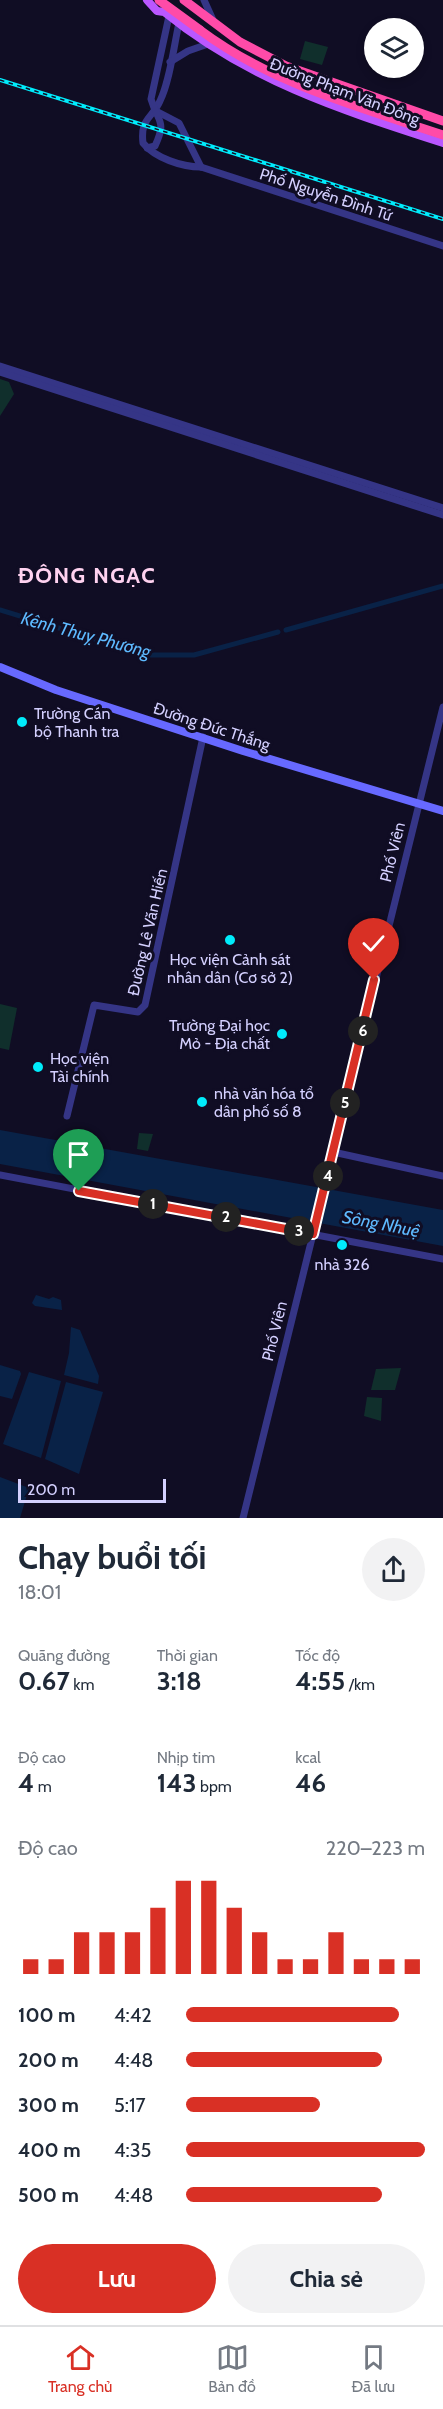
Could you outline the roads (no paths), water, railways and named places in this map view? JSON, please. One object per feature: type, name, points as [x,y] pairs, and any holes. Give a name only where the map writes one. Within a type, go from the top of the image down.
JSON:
[{"type":"highway","points":[[161,0],[234,53],[281,78],[443,136]]},
{"type":"highway","points":[[185,0],[240,42],[286,66],[443,119]]},
{"type":"main road","name":"Đường Phạm Văn Đồng","points":[[147,0],[157,10],[167,14],[208,44],[240,62],[324,97],[443,136]]},
{"type":"main road","points":[[161,0],[167,14]]},
{"type":"main road","points":[[167,14],[173,0]]},
{"type":"main road","name":"Đường Phạm Văn Đồng","points":[[185,0],[240,38],[291,65],[443,119]]},
{"type":"main road","points":[[179,23],[185,0]]},
{"type":"main road","name":"Đường Phạm Văn Đồng","points":[[240,62],[251,71],[306,96],[443,143]]},
{"type":"main road","name":"Đường Đức Thắng","points":[[0,667],[56,690],[243,751],[443,811]]},
{"type":"street","points":[[204,0],[213,20]]},
{"type":"street","points":[[167,14],[163,46],[151,99],[154,110],[161,120],[162,127],[155,146],[147,148],[143,143],[145,122],[154,110],[160,101],[179,23]]},
{"type":"street","points":[[170,62],[188,51],[208,44]]},
{"type":"street","points":[[163,46],[188,51]]},
{"type":"street","points":[[154,110],[179,123],[201,167]]},
{"type":"street","name":"Phố Nguyễn Đình Tứ","points":[[147,148],[153,154],[191,167],[201,167],[443,246]]},
{"type":"street","points":[[0,366],[443,508]]},
{"type":"street","points":[[0,372],[443,515]]},
{"type":"street","points":[[418,804],[443,707]]},
{"type":"street","name":"Đường Lê Văn Hiến","points":[[68,1116],[94,1005],[138,1012],[145,1005],[203,737]]},
{"type":"street","name":"Phố Viên","points":[[243,1518],[418,804]]},
{"type":"street","points":[[333,1152],[443,1176]]},
{"type":"street","points":[[0,1175],[314,1230],[443,1258]]},
{"type":"water","name":"Sông Nhuệ","points":[[0,1130],[443,1210],[443,1246],[0,1164]]},
{"type":"water","points":[[36,1295],[61,1300],[62,1310],[35,1306],[32,1303]]},
{"type":"water","points":[[71,1327],[80,1330],[99,1376],[98,1384],[64,1375]]},
{"type":"water","points":[[0,1365],[20,1371],[12,1399],[0,1396]]},
{"type":"water","points":[[29,1372],[61,1381],[41,1458],[3,1444]]},
{"type":"water","points":[[66,1382],[103,1392],[79,1474],[45,1459]]},
{"type":"water","points":[[0,1477],[29,1488],[20,1518],[0,1518]]},
{"type":"waterway","name":"Kênh Thuỵ Phương","points":[[286,630],[443,586]]},
{"type":"waterway","name":"Kênh Thuỵ Phương","points":[[0,610],[147,655],[194,655],[278,632]]},
{"type":"railway","points":[[0,80],[443,219]]},
{"type":"place","name":"Trường Cán bộ Thanh tra","points":[[22,722]]},
{"type":"place","name":"Học viện Cảnh sát nhân dân (Cơ sở 2)","points":[[230,940]]},
{"type":"place","name":"Trường Đại học Mỏ - Địa chất","points":[[282,1034]]},
{"type":"place","name":"Học viện Tài chính","points":[[38,1067]]},
{"type":"place","name":"nhà văn hóa tổ dân phố số 8","points":[[202,1102]]},
{"type":"place","name":"nhà 326","points":[[342,1245]]},
{"type":"district","name":"ĐÔNG NGẠC","points":[[87,575]]}]
